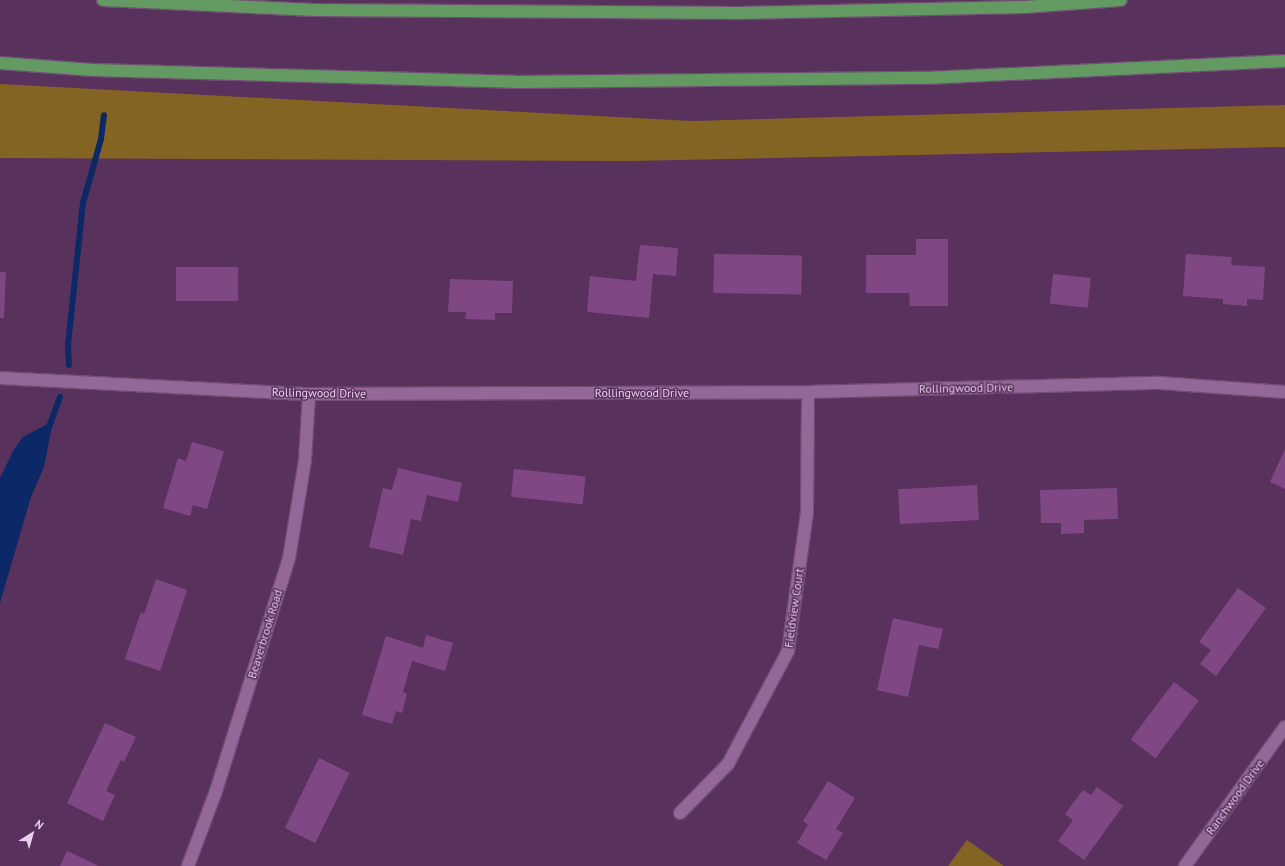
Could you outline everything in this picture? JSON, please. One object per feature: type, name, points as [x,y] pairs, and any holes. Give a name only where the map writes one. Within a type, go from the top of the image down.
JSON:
[{"type":"highway","points":[[103,0],[314,10],[739,13],[1025,7],[1121,0]]},
{"type":"highway","points":[[0,63],[93,70],[523,82],[926,78],[1285,61]]},
{"type":"street","name":"Rollingwood Drive","points":[[0,378],[309,394],[808,392],[1160,383],[1285,392]]},
{"type":"street","name":"Fieldview Court","points":[[680,813],[728,764],[788,651],[807,513],[808,392]]},
{"type":"street","name":"Beaverbrook Road","points":[[188,866],[216,791],[289,558],[305,460],[309,394]]},
{"type":"street","name":"Ranchwood Drive","points":[[1185,866],[1285,727]]},
{"type":"shaded area","points":[[0,84],[692,121],[1285,105],[1285,147],[630,161],[0,158]]},
{"type":"shaded area","points":[[967,840],[1004,866],[948,866]]},
{"type":"water","points":[[53,421],[44,467],[31,497],[0,603],[0,478],[14,449],[23,437]]},
{"type":"building","points":[[916,239],[948,239],[948,306],[910,306],[909,293],[866,293],[866,255],[916,255]]},
{"type":"building","points":[[640,245],[678,248],[676,276],[653,274],[649,318],[587,312],[590,276],[636,281]]},
{"type":"building","points":[[714,254],[802,256],[801,295],[713,293]]},
{"type":"building","points":[[1186,254],[1232,257],[1231,265],[1265,267],[1263,300],[1247,299],[1247,306],[1223,304],[1223,299],[1183,296]]},
{"type":"building","points":[[176,267],[238,267],[238,301],[176,301]]},
{"type":"building","points":[[0,272],[6,272],[4,318],[0,318]]},
{"type":"building","points":[[1053,274],[1091,278],[1088,308],[1050,304]]},
{"type":"building","points":[[450,279],[513,281],[512,313],[495,313],[495,320],[465,319],[466,312],[448,312]]},
{"type":"building","points":[[192,442],[224,451],[207,509],[193,505],[190,516],[163,508],[178,458],[186,461]]},
{"type":"building","points":[[1285,449],[1285,489],[1270,482]]},
{"type":"building","points":[[398,468],[462,483],[458,502],[427,495],[421,521],[411,519],[403,555],[369,547],[383,488],[392,490]]},
{"type":"building","points":[[514,469],[586,477],[583,504],[511,497]]},
{"type":"building","points":[[977,485],[979,520],[900,524],[898,489]]},
{"type":"building","points":[[1117,488],[1118,519],[1084,520],[1084,533],[1061,534],[1061,523],[1041,523],[1040,490]]},
{"type":"building","points":[[156,579],[187,590],[160,671],[125,659],[141,612],[144,614]]},
{"type":"building","points":[[1238,588],[1266,608],[1216,676],[1200,664],[1211,650],[1199,642]]},
{"type":"building","points":[[893,618],[943,629],[938,649],[919,645],[908,697],[877,690]]},
{"type":"building","points":[[426,635],[453,643],[445,671],[412,661],[403,692],[407,694],[402,713],[396,711],[392,724],[362,715],[386,636],[423,648]]},
{"type":"building","points":[[1174,682],[1199,701],[1155,758],[1131,740]]},
{"type":"building","points":[[105,723],[136,737],[124,762],[121,760],[106,791],[115,795],[103,821],[67,803]]},
{"type":"building","points":[[319,758],[350,773],[315,843],[285,828]]},
{"type":"building","points":[[828,781],[855,798],[836,829],[843,833],[826,860],[797,843],[808,825],[803,821]]},
{"type":"building","points":[[1097,787],[1123,806],[1084,860],[1058,841],[1073,820],[1065,814],[1083,790],[1091,795]]},
{"type":"building","points":[[67,851],[99,866],[60,866]]},
{"type":"waterway","points":[[69,365],[68,345],[83,203],[101,139],[104,115]]},
{"type":"waterway","points":[[49,427],[60,397]]}]
